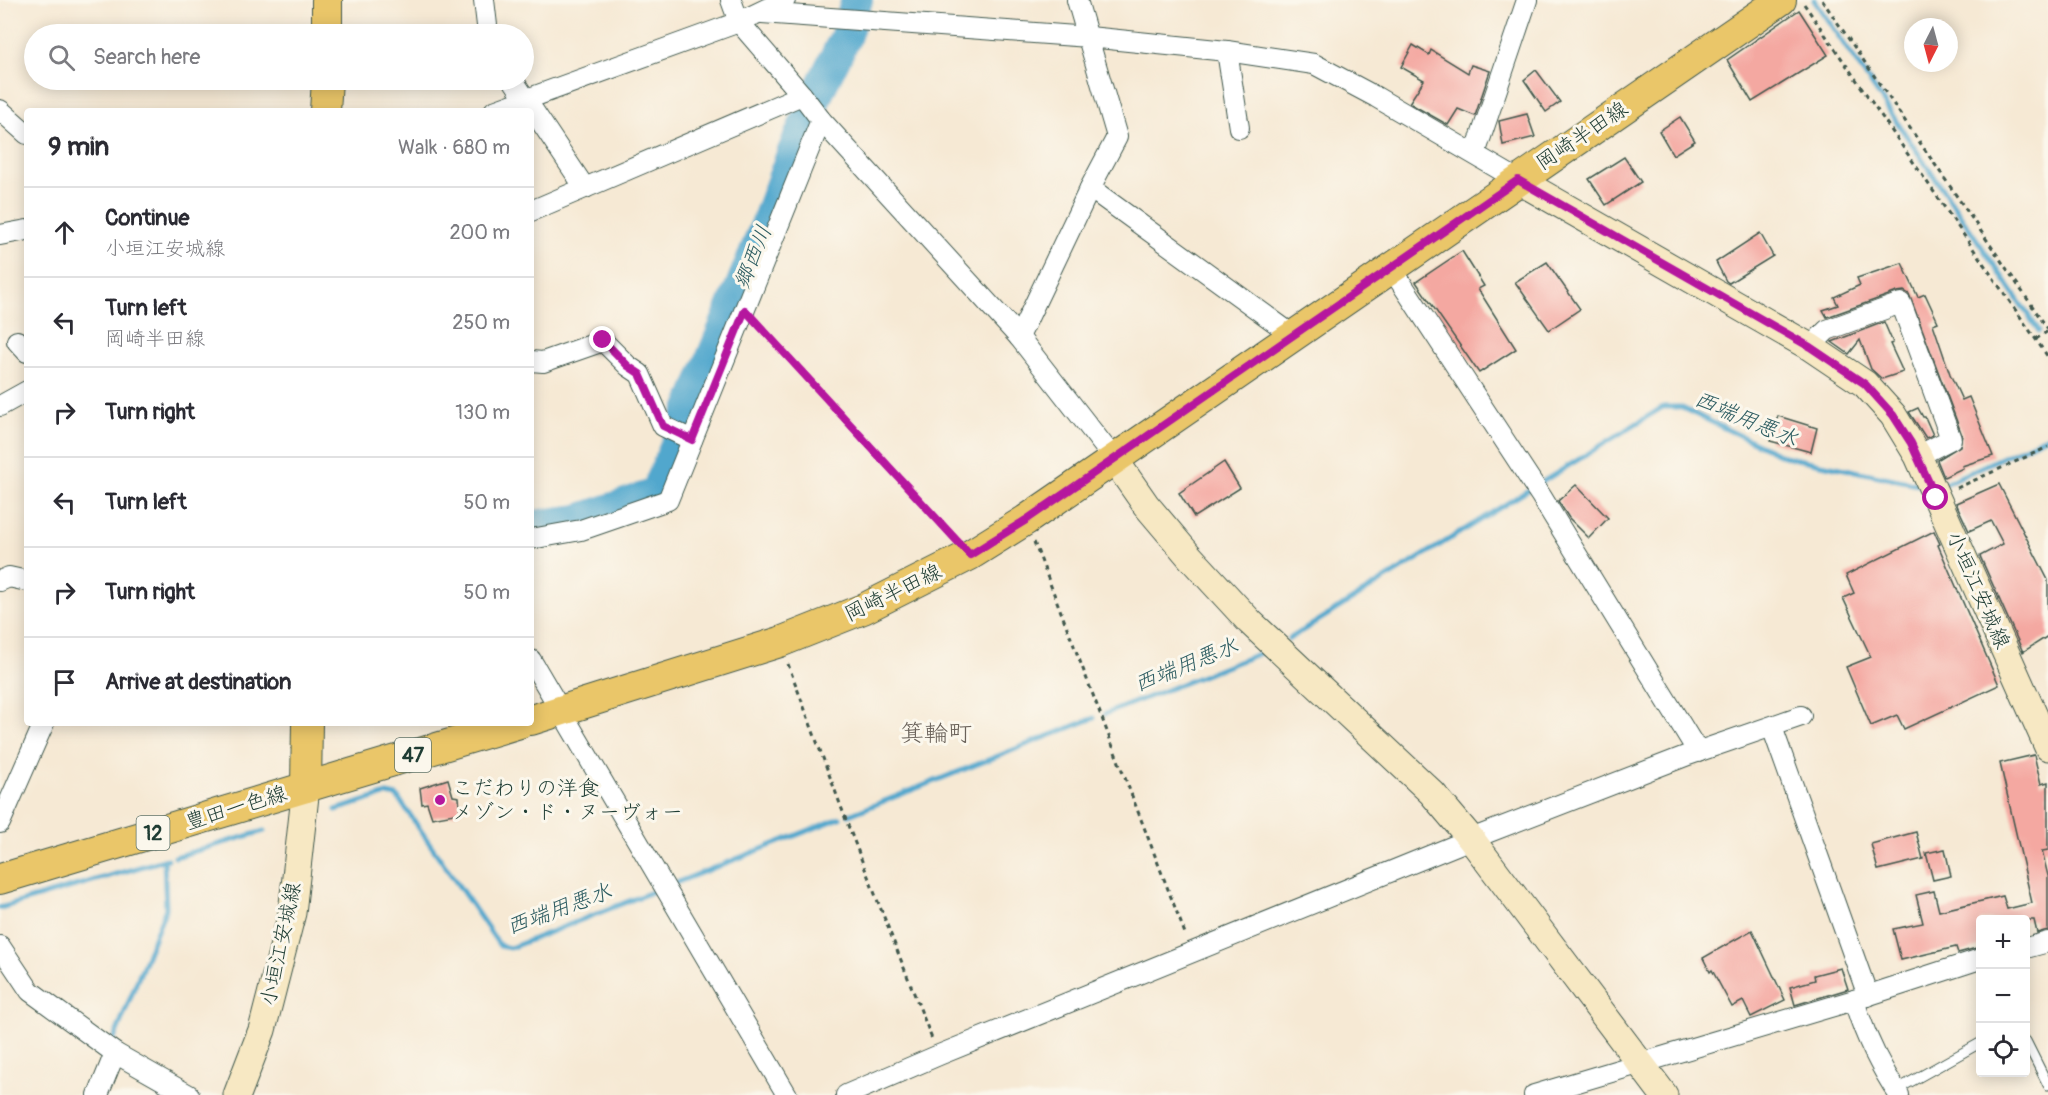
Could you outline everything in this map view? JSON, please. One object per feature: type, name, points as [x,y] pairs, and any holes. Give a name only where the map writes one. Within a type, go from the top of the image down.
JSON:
[{"type":"main road","points":[[327,0],[327,24]]},
{"type":"main road","name":"岡崎半田線","points":[[534,719],[780,642],[863,609],[970,555],[1026,520],[1781,0]]},
{"type":"main road","points":[[325,108],[326,90]]},
{"type":"main road","name":"小垣江安城線","points":[[1518,180],[1810,347],[1865,384],[1893,415],[1918,456],[2048,747]]},
{"type":"main road","points":[[1114,459],[1146,505],[1250,622],[1432,793],[1471,839],[1664,1095]]},
{"type":"main road","name":"豊田一色線","points":[[0,879],[306,787],[307,726]]},
{"type":"main road","name":"47","points":[[306,787],[510,726]]},
{"type":"main road","name":"小垣江安城線","points":[[237,1095],[262,1030],[292,913],[306,787]]},
{"type":"street","points":[[484,0],[487,24]]},
{"type":"street","points":[[731,0],[739,22],[821,120],[1019,337],[1114,459]]},
{"type":"street","points":[[503,108],[739,22],[762,13],[785,0]]},
{"type":"street","points":[[1019,337],[1090,188],[1117,137],[1077,0]]},
{"type":"street","points":[[1475,154],[1527,0]]},
{"type":"street","points":[[762,13],[1089,37],[1227,51],[1314,64],[1376,97],[1518,180]]},
{"type":"street","points":[[1227,51],[1239,128]]},
{"type":"street","points":[[520,90],[533,108]]},
{"type":"street","points":[[534,210],[802,95]]},
{"type":"street","points":[[534,109],[585,188]]},
{"type":"street","points":[[0,110],[24,131]]},
{"type":"street","points":[[534,538],[580,530],[668,500],[821,120]]},
{"type":"street","points":[[1090,188],[1294,336]]},
{"type":"street","points":[[0,234],[24,232]]},
{"type":"street","points":[[1392,269],[1541,496],[1698,752]]},
{"type":"street","points":[[1810,347],[1827,330],[1901,303],[1951,439],[1918,456]]},
{"type":"street","points":[[534,361],[543,362],[603,340],[628,366],[640,374],[663,426],[692,440]]},
{"type":"street","points":[[0,406],[24,393]]},
{"type":"street","points":[[0,581],[9,577],[24,580]]},
{"type":"street","points":[[534,665],[787,1095]]},
{"type":"street","points":[[846,1095],[1471,839],[1698,752],[1801,716]]},
{"type":"street","points":[[0,823],[43,726]]},
{"type":"street","points":[[1772,727],[1861,998],[1864,1032],[1886,1077],[1897,1092]]},
{"type":"street","points":[[2030,947],[2048,942]]},
{"type":"street","points":[[0,946],[30,991],[115,1053],[189,1095]]},
{"type":"street","points":[[1534,1095],[1577,1089],[1639,1064],[1861,998],[1976,960]]},
{"type":"street","points":[[98,1095],[115,1053]]},
{"type":"lane","points":[[1897,1092],[1976,1045]]},
{"type":"lane","points":[[2030,1051],[2048,1085]]},
{"type":"path","points":[[1801,0],[2048,357]]},
{"type":"path","points":[[1822,0],[2048,330],[2036,339]]},
{"type":"path","points":[[745,310],[970,555]]},
{"type":"path","points":[[1936,498],[2048,447]]},
{"type":"path","points":[[1026,520],[1192,952]]},
{"type":"path","points":[[780,642],[849,828],[939,1055]]},
{"type":"building","points":[[1799,10],[1828,55],[1752,102],[1727,60]]},
{"type":"building","points":[[1413,45],[1429,55],[1431,50],[1468,73],[1471,65],[1490,71],[1475,116],[1458,109],[1448,125],[1409,103],[1424,80],[1401,67]]},
{"type":"building","points":[[1536,70],[1560,102],[1546,112],[1524,80]]},
{"type":"building","points":[[1527,114],[1535,137],[1503,145],[1499,121]]},
{"type":"building","points":[[1680,117],[1695,141],[1673,155],[1659,131]]},
{"type":"building","points":[[1624,157],[1641,182],[1606,205],[1589,179]]},
{"type":"building","points":[[1760,233],[1773,256],[1729,283],[1716,262]]},
{"type":"building","points":[[1462,251],[1484,286],[1478,289],[1516,349],[1479,373],[1416,282]]},
{"type":"building","points":[[1547,262],[1580,309],[1549,330],[1515,282]]},
{"type":"building","points":[[1902,263],[1918,297],[1925,294],[1938,322],[1933,324],[1950,374],[1962,400],[1969,397],[1993,456],[1962,466],[1963,468],[1944,477],[1937,460],[1960,446],[1962,435],[1909,294],[1904,291],[1897,292],[1827,317],[1823,310],[1838,305],[1834,297],[1860,285],[1857,278]]},
{"type":"building","points":[[1884,322],[1893,343],[1890,344],[1903,372],[1882,379],[1871,369],[1860,340],[1849,354],[1832,342]]},
{"type":"building","points":[[1918,408],[1933,435],[1926,438],[1909,412]]},
{"type":"building","points":[[1778,416],[1817,428],[1811,452],[1770,441]]},
{"type":"building","points":[[1224,462],[1240,488],[1194,517],[1179,493]]},
{"type":"building","points":[[1999,484],[2048,580],[2048,636],[2023,652],[1980,556],[2003,544],[1991,521],[1969,531],[1956,503]]},
{"type":"building","points":[[1576,485],[1608,518],[1589,538],[1569,518],[1558,501]]},
{"type":"building","points":[[1934,531],[1999,685],[1904,729],[1897,715],[1871,726],[1846,667],[1871,657],[1843,598],[1854,593],[1846,575]]},
{"type":"building","points":[[2034,755],[2041,784],[2048,782],[2048,850],[2042,851],[2048,876],[2048,930],[2037,933],[2034,920],[2030,920],[2030,915],[1976,915],[1976,948],[1958,953],[1956,947],[1901,960],[1893,929],[1923,923],[1916,895],[1934,891],[1939,911],[2003,896],[2007,909],[2032,903],[2000,763]]},
{"type":"building","name":"こだわりの洋食 メゾン・ド・ヌーヴォー","points":[[448,779],[453,796],[459,797],[460,813],[432,818],[427,803],[422,804],[420,788]]},
{"type":"building","points":[[1916,832],[1923,859],[1878,870],[1871,844]]},
{"type":"building","points":[[1945,849],[1951,876],[1933,880],[1926,853]]},
{"type":"building","points":[[1752,930],[1785,1000],[1751,1017],[1743,1001],[1732,1007],[1703,958]]},
{"type":"building","points":[[1841,968],[1848,989],[1795,1005],[1790,987],[1815,980],[1814,975]]},
{"type":"waterway","name":"郷西川","points":[[534,526],[578,520],[656,494],[766,225],[792,154],[820,88],[845,38],[857,0]]},
{"type":"waterway","points":[[1814,0],[2039,331]]},
{"type":"waterway","name":"西端用悪水","points":[[1539,484],[1663,407],[1680,407],[1783,456],[1922,485]]},
{"type":"waterway","name":"西端用悪水","points":[[1940,486],[2048,436]]},
{"type":"waterway","name":"西端用悪水","points":[[1289,639],[1530,489]]},
{"type":"waterway","name":"西端用悪水","points":[[1105,714],[1268,650]]},
{"type":"waterway","name":"西端用悪水","points":[[849,815],[1094,718]]},
{"type":"waterway","name":"西端用悪水","points":[[336,810],[387,794],[397,796],[500,946],[510,948],[657,890]]},
{"type":"waterway","name":"西端用悪水","points":[[673,884],[840,818]]},
{"type":"waterway","name":"西端用悪水","points":[[175,857],[264,831]]},
{"type":"waterway","name":"西端用悪水","points":[[114,1039],[166,908],[164,860],[168,859]]},
{"type":"waterway","points":[[0,908],[164,860]]},
{"type":"place","name":"こだわりの洋食 メゾン・ド・ヌーヴォー","points":[[440,800]]},
{"type":"district","name":"箕輪町","points":[[936,733]]},
{"type":"route","points":[[603,340],[628,366],[640,374],[663,426],[692,440],[745,310],[970,555],[1026,520],[1518,180],[1810,347],[1865,384],[1893,415],[1911,443],[1936,498]]}]
